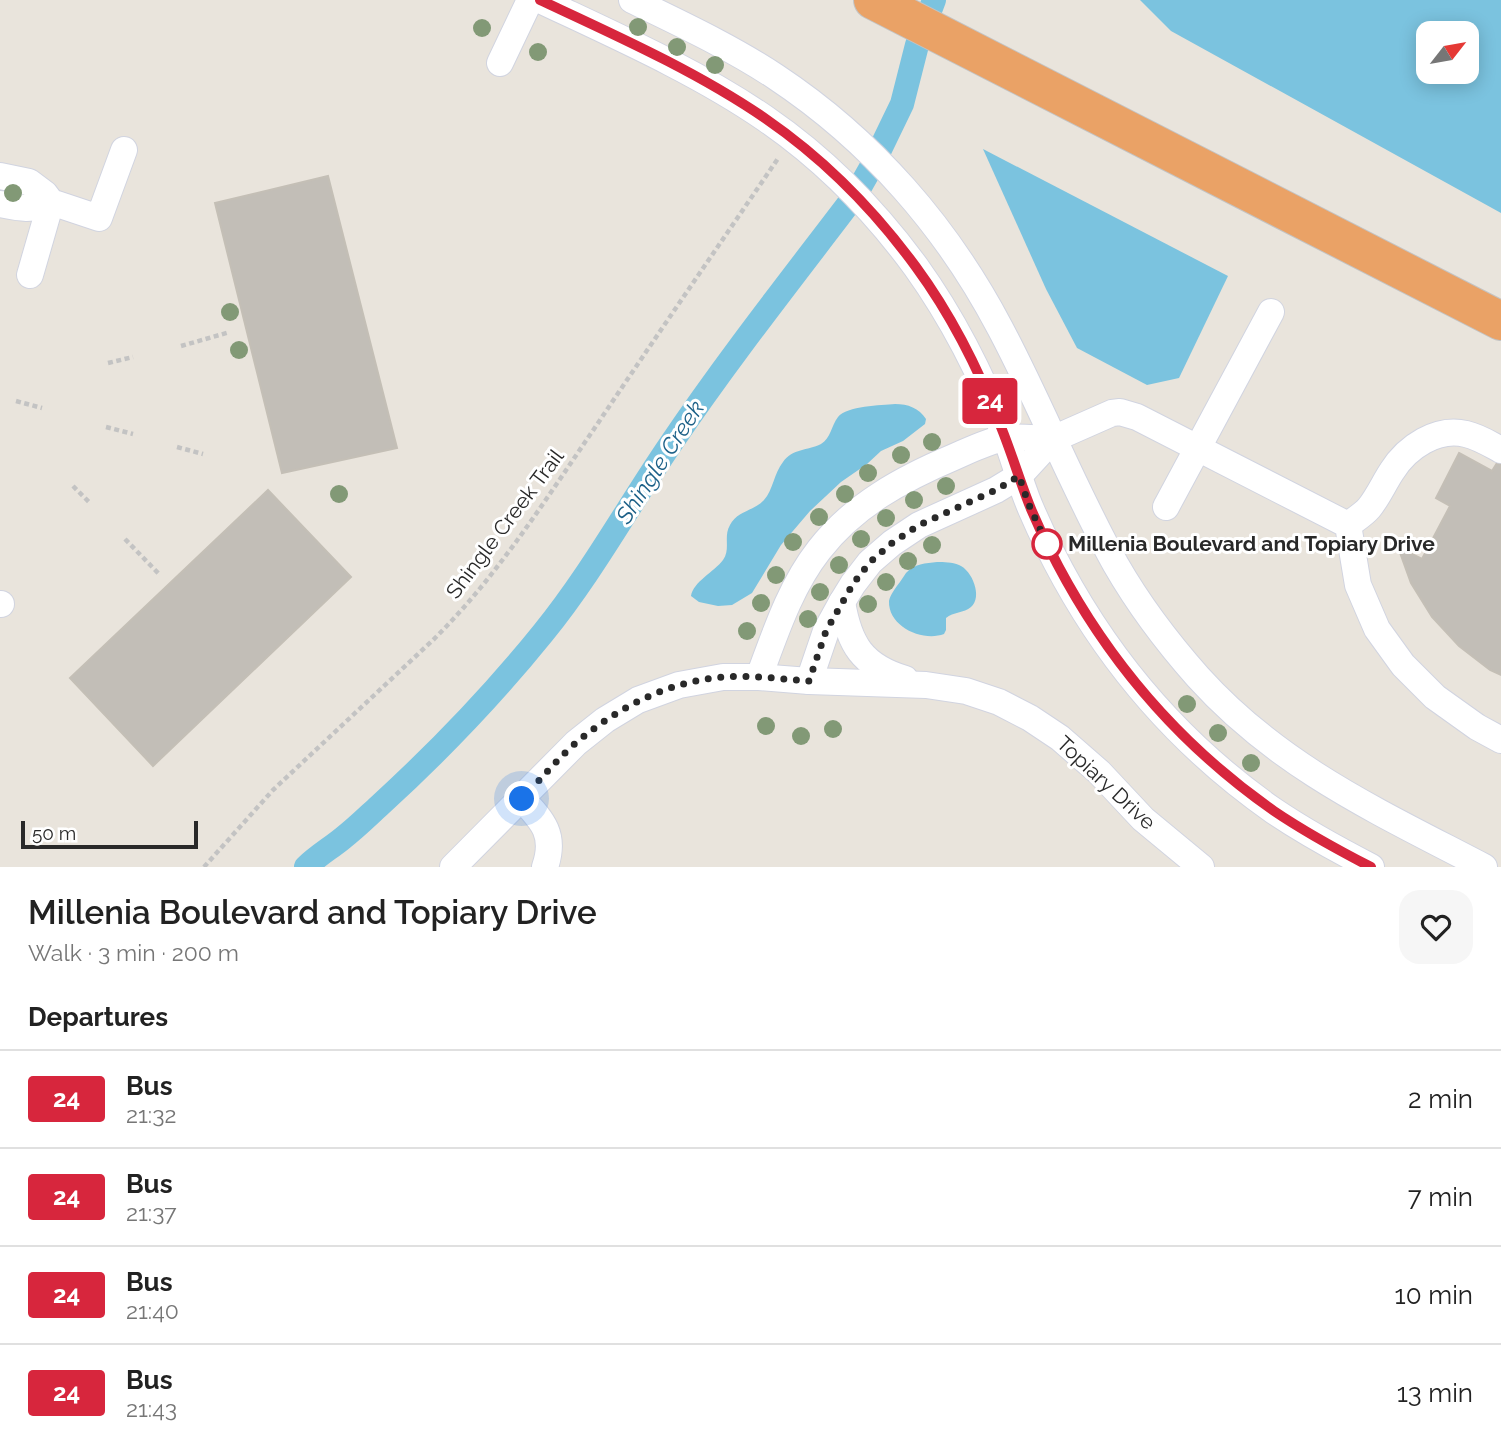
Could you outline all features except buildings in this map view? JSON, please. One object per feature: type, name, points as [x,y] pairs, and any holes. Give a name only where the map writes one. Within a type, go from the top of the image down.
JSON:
[{"type":"highway","points":[[873,0],[1501,321]]},
{"type":"street","points":[[500,63],[530,0]]},
{"type":"street","points":[[540,0],[730,96],[767,120],[845,185],[884,226],[916,267],[949,318],[1006,438],[1039,528],[1071,590],[1119,663],[1161,713],[1208,759],[1258,799],[1312,835],[1371,867]]},
{"type":"street","points":[[632,0],[756,64],[792,88],[874,156],[907,191],[947,241],[985,301],[1104,543],[1128,585],[1160,630],[1219,699],[1268,742],[1321,780],[1484,867]]},
{"type":"street","points":[[0,176],[29,182],[51,202],[99,218],[124,150]]},
{"type":"street","points":[[0,204],[25,209],[51,202]]},
{"type":"street","points":[[30,275],[51,202]]},
{"type":"street","points":[[1166,507],[1272,312]]},
{"type":"street","points":[[809,681],[826,631],[853,584],[870,562],[919,525],[996,490],[1019,476],[1053,439],[1105,416],[1121,412],[1137,417],[1348,525]]},
{"type":"street","points":[[1348,525],[1369,509],[1393,468],[1421,442],[1448,433],[1463,433],[1501,450]]},
{"type":"street","points":[[760,677],[780,621],[798,583],[818,551],[842,524],[863,506],[925,469],[979,446],[1006,438],[1053,439]]},
{"type":"street","points":[[1348,525],[1358,584],[1377,629],[1403,664],[1435,697],[1477,727],[1501,740]]},
{"type":"street","name":"Topiary Drive","points":[[842,602],[846,627],[856,648],[873,665],[896,676],[926,685]]},
{"type":"street","name":"Topiary Drive","points":[[453,867],[576,743],[605,720],[638,700],[679,685],[723,677],[760,677],[926,685],[966,691],[999,702],[1031,718],[1060,738],[1099,772],[1143,819],[1201,867]]},
{"type":"street","points":[[522,799],[541,820],[548,833],[551,846],[545,867]]},
{"type":"path","name":"Shingle Creek Trail","points":[[204,867],[273,790],[445,628],[483,585],[538,511],[779,156]]},
{"type":"path","points":[[181,346],[230,332]]},
{"type":"path","points":[[108,363],[133,357]]},
{"type":"path","points":[[16,401],[42,408]]},
{"type":"path","points":[[106,427],[133,434]]},
{"type":"path","points":[[177,447],[203,454]]},
{"type":"path","points":[[73,486],[91,504]]},
{"type":"path","points":[[125,539],[159,575]]},
{"type":"water","points":[[1140,0],[1501,0],[1501,213],[1171,31]]},
{"type":"water","points":[[983,149],[1228,276],[1179,378],[1147,385],[1077,348],[1046,289]]},
{"type":"water","points":[[895,404],[917,409],[926,419],[925,424],[903,441],[881,451],[841,482],[810,511],[781,545],[752,593],[732,605],[718,606],[699,602],[691,596],[696,586],[723,560],[728,529],[733,520],[764,500],[787,457],[821,444],[842,413]]},
{"type":"water","points":[[937,562],[954,563],[964,568],[972,578],[976,597],[971,607],[946,618],[944,634],[926,636],[900,625],[890,610],[889,601],[909,570]]},
{"type":"waterway","name":"Shingle Creek","points":[[306,867],[357,826],[443,744],[504,679],[560,611],[692,413],[856,194],[902,104],[917,45],[934,0]]},
{"type":"bus line","name":"24","points":[[540,0],[730,96],[788,135],[861,201],[916,267],[964,343],[993,407],[1029,505],[1050,551],[1082,609],[1132,680],[1175,728],[1241,786],[1294,824],[1371,867]]},
{"type":"place","name":"Millenia Boulevard and Topiary Drive","points":[[1047,544]]},
{"type":"route","points":[[522,799],[576,743],[605,720],[638,700],[679,685],[723,677],[809,681],[826,631],[853,584],[870,562],[919,525],[996,490],[1019,476],[1050,551],[1047,544]]}]
